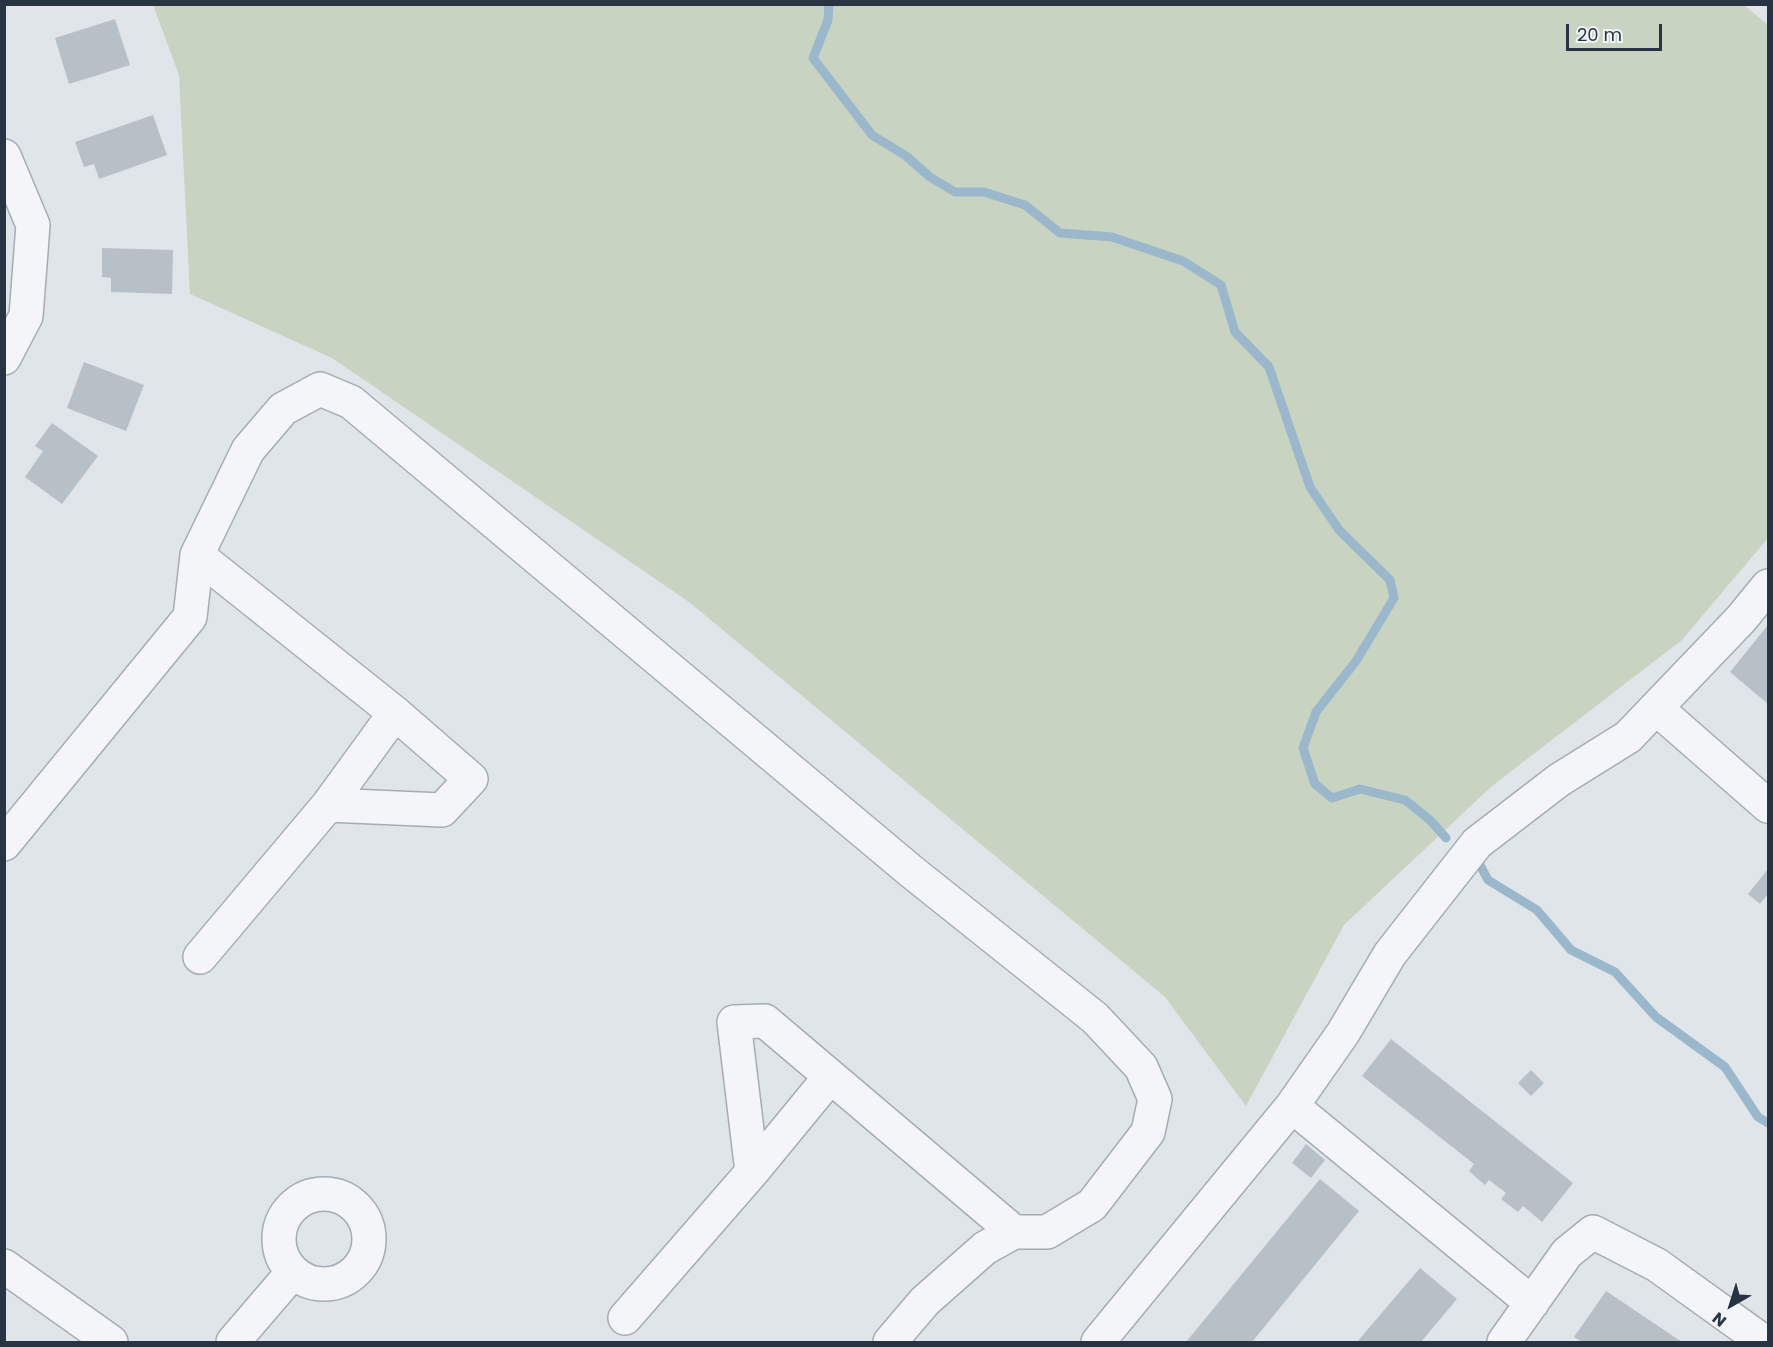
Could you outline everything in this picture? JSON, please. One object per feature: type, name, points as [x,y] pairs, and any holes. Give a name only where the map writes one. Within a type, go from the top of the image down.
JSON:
[{"type":"street","points":[[4,156],[33,225],[26,316],[4,358]]},
{"type":"street","points":[[4,844],[190,616],[197,555],[248,450],[283,409],[320,389],[351,402],[912,872],[1095,1018],[1141,1067],[1155,1099],[1148,1132],[1092,1205],[1047,1232],[1014,1232],[985,1248],[925,1301],[890,1342]]},
{"type":"street","points":[[197,555],[395,712],[471,778],[442,810],[328,805]]},
{"type":"street","points":[[1098,1342],[1292,1106],[1343,1033],[1390,954],[1477,843],[1559,780],[1628,737],[1741,619],[1768,586]]},
{"type":"street","points":[[1656,708],[1768,806]]},
{"type":"street","points":[[200,957],[328,805],[395,712]]},
{"type":"street","points":[[752,1172],[734,1023],[765,1021],[1014,1232]]},
{"type":"street","points":[[625,1318],[752,1172],[830,1077]]},
{"type":"street","points":[[1292,1106],[1532,1303]]},
{"type":"street","points":[[1504,1342],[1567,1253],[1593,1232],[1657,1265],[1764,1342]]},
{"type":"street","points":[[4,1266],[111,1342]]},
{"type":"street","points":[[232,1342],[293,1272]]},
{"type":"green space","points":[[153,5],[1744,5],[1768,25],[1768,538],[1682,640],[1492,786],[1344,925],[1246,1106],[1165,997],[689,602],[332,358],[190,294],[179,75]]},
{"type":"building","points":[[115,19],[130,65],[69,84],[55,38]]},
{"type":"building","points":[[153,115],[167,155],[99,179],[94,164],[84,167],[75,142]]},
{"type":"building","points":[[102,248],[173,250],[172,294],[111,292],[111,278],[102,277]]},
{"type":"building","points":[[84,362],[144,385],[126,431],[67,408]]},
{"type":"building","points":[[52,423],[98,456],[62,504],[25,477],[43,451],[35,446]]},
{"type":"building","points":[[1768,625],[1768,704],[1730,672]]},
{"type":"building","points":[[1768,869],[1768,894],[1760,904],[1748,894]]},
{"type":"building","points":[[1391,1039],[1573,1183],[1542,1222],[1523,1206],[1518,1212],[1501,1199],[1506,1193],[1489,1180],[1485,1185],[1469,1171],[1474,1164],[1362,1076]]},
{"type":"building","points":[[1531,1070],[1544,1083],[1531,1096],[1518,1083]]},
{"type":"building","points":[[1306,1144],[1325,1160],[1311,1178],[1292,1163]]},
{"type":"building","points":[[1320,1179],[1359,1211],[1252,1342],[1186,1342]]},
{"type":"building","points":[[1420,1268],[1457,1299],[1421,1342],[1357,1342]]},
{"type":"building","points":[[1606,1291],[1682,1342],[1582,1342],[1574,1337]]},
{"type":"waterway","points":[[829,4],[828,20],[813,58],[872,135],[906,156],[930,177],[955,192],[984,192],[1025,205],[1060,233],[1112,237],[1183,261],[1221,285],[1235,332],[1269,367],[1310,487],[1339,530],[1390,580],[1394,598],[1356,661],[1316,712],[1303,748],[1315,784],[1332,798],[1360,789],[1405,800],[1430,820],[1446,838]]},
{"type":"waterway","points":[[1479,863],[1488,880],[1537,910],[1571,950],[1615,972],[1656,1017],[1725,1067],[1758,1117],[1768,1123]]}]
